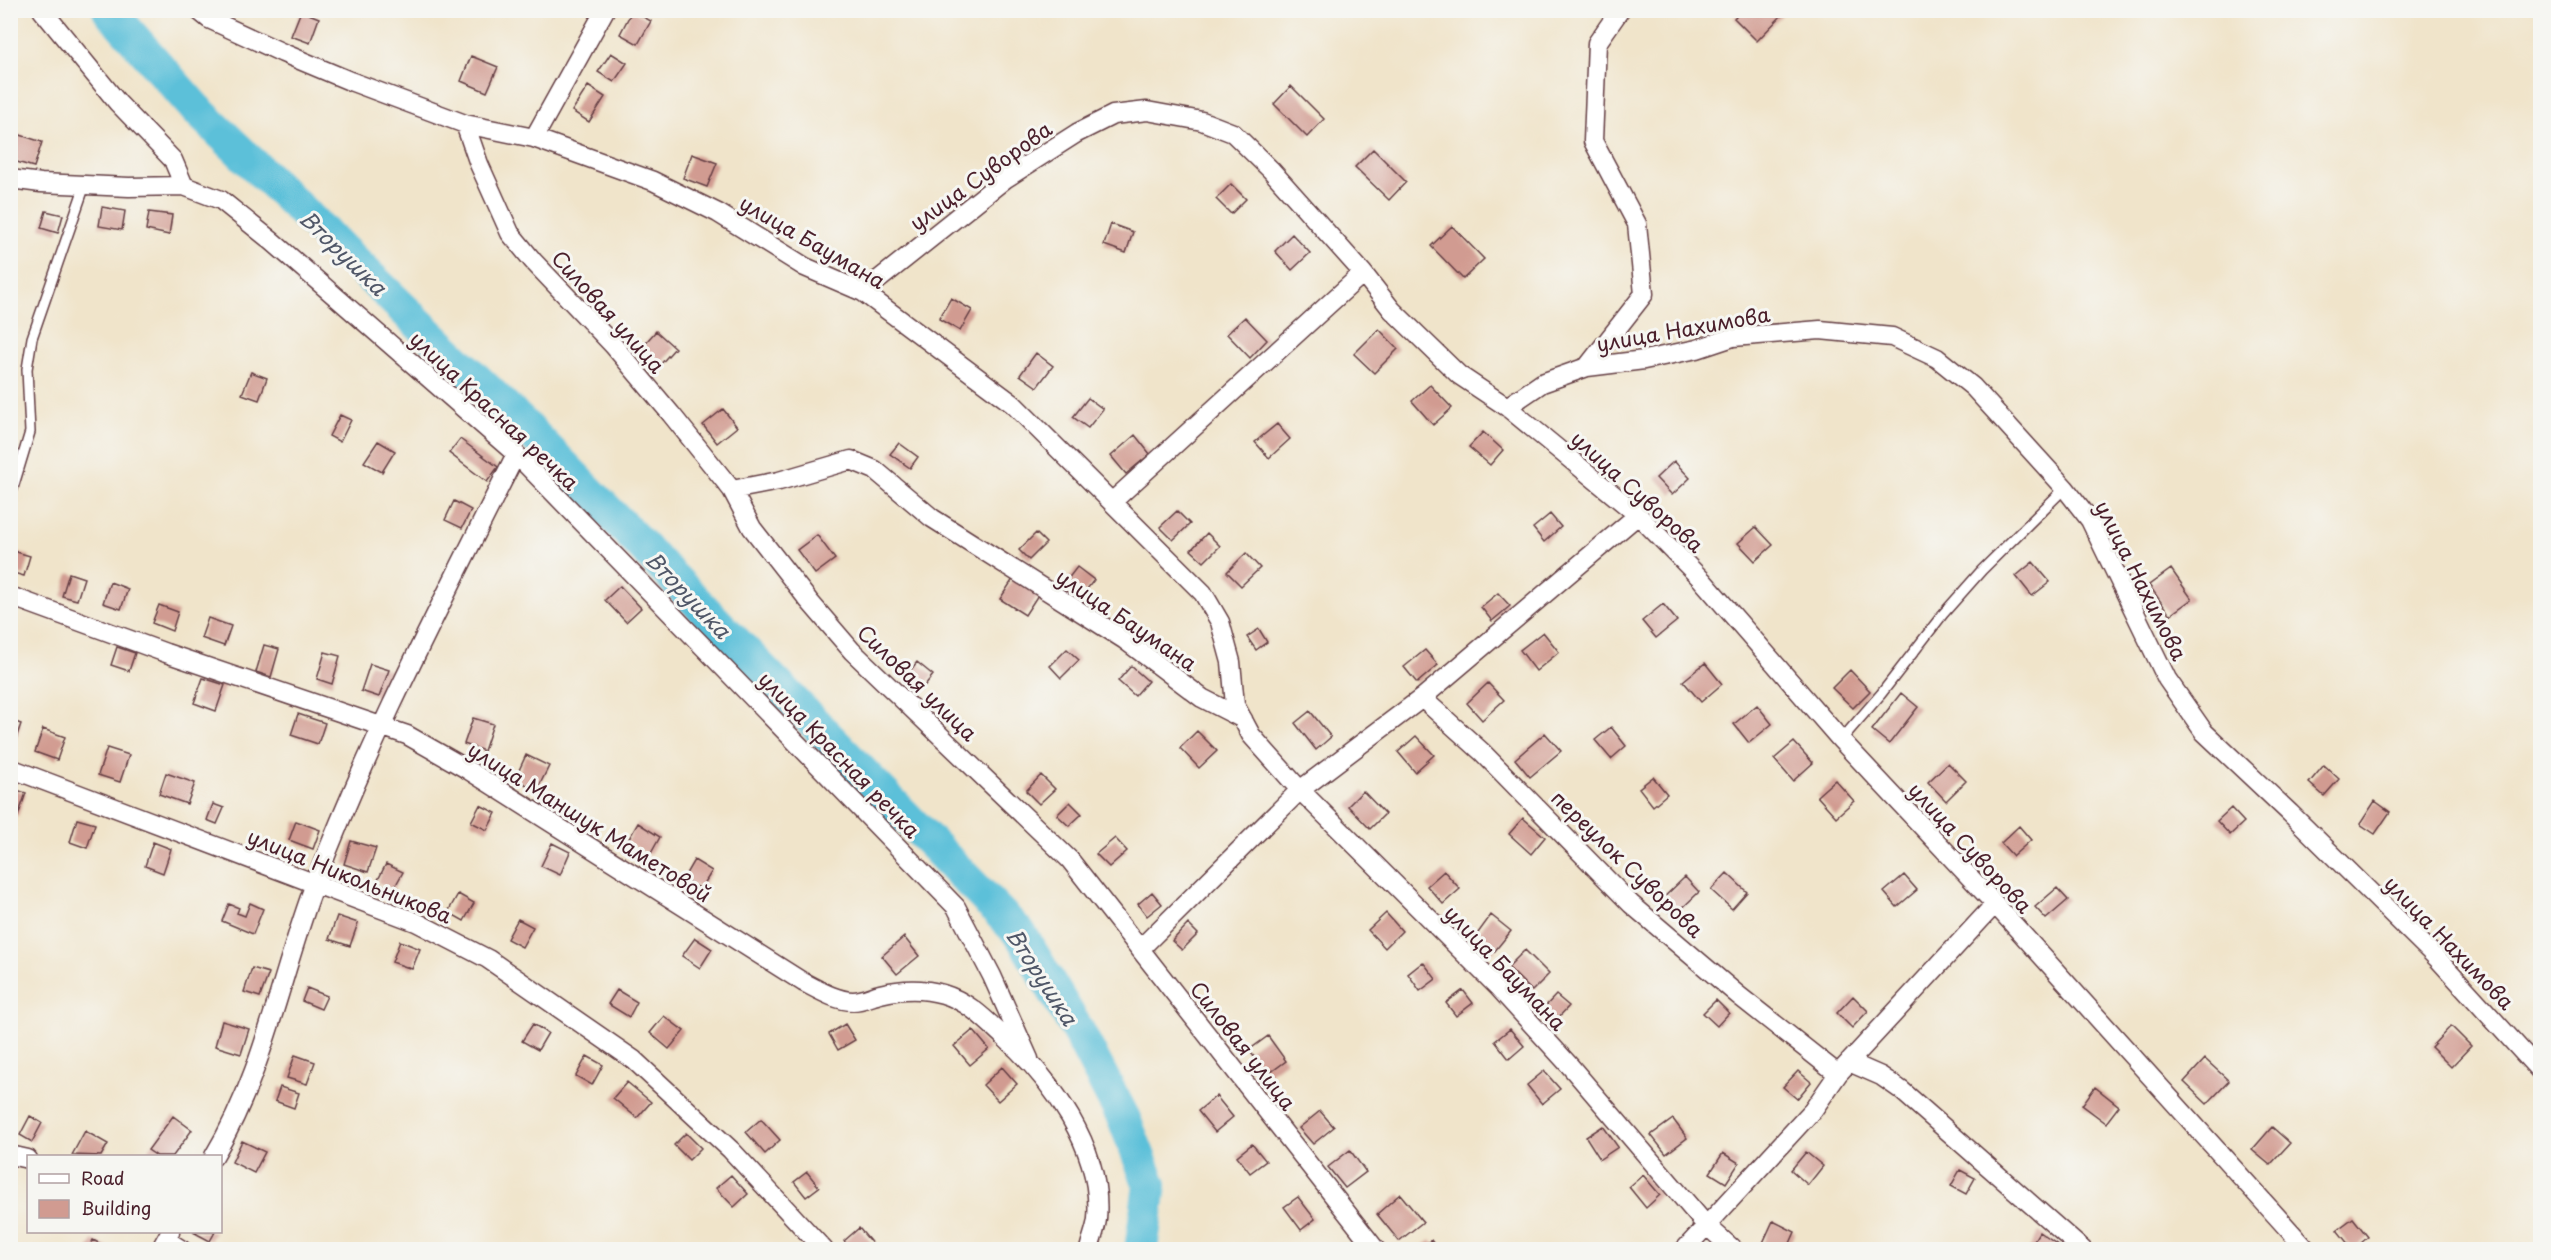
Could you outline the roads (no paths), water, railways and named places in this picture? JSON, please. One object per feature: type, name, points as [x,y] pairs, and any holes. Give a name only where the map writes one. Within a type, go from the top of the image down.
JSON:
[{"type":"street","points":[[42,10],[118,103],[173,160],[184,186]]},
{"type":"street","name":"улица Баумана","points":[[198,10],[209,19],[283,53],[465,124],[534,138],[653,181],[718,213],[805,267],[863,292],[1013,404],[1203,593],[1220,622],[1231,662],[1235,705],[1251,735],[1300,790],[1497,986],[1570,1066],[1705,1224],[1734,1250]]},
{"type":"street","points":[[534,138],[605,10]]},
{"type":"street","points":[[1587,367],[1644,294],[1637,224],[1593,141],[1597,43],[1620,10]]},
{"type":"street","name":"улица Суворова","points":[[863,292],[1005,178],[1077,133],[1113,115],[1147,111],[1202,121],[1233,133],[1271,170],[1363,273],[1392,310],[1459,375],[1507,407],[1638,515],[1702,580],[1841,740],[1995,904],[2307,1250]]},
{"type":"street","name":"Силовая улица","points":[[465,124],[479,164],[510,233],[613,345],[732,490],[752,528],[808,601],[852,651],[1070,860],[1376,1250]]},
{"type":"street","name":"улица Красная речка","points":[[10,179],[86,185],[184,186],[221,200],[273,242],[516,454],[956,907],[992,976],[1029,1059]]},
{"type":"street","points":[[1113,501],[1363,273]]},
{"type":"street","name":"улица Нахимова","points":[[1507,407],[1542,383],[1587,367],[1644,360],[1696,349],[1733,337],[1820,330],[1892,337],[1937,358],[1973,387],[2090,520],[2168,679],[2204,732],[2438,959],[2541,1071]]},
{"type":"street","points":[[214,1155],[258,1064],[315,882],[381,726],[516,454]]},
{"type":"street","name":"улица Баумана","points":[[732,490],[779,481],[851,460],[874,470],[932,518],[1125,640],[1202,698],[1243,719]]},
{"type":"street","points":[[1140,949],[1300,790],[1422,698],[1638,515]]},
{"type":"street","name":"улица Маншук Маметовой","points":[[10,596],[166,653],[407,735],[465,768],[802,982],[830,995],[854,1001],[884,993],[915,989],[943,994],[970,1005],[1029,1059],[1060,1099],[1083,1144],[1095,1183],[1096,1219],[1089,1250]]},
{"type":"street","name":"переулок Суворова","points":[[1422,698],[1482,752],[1631,904],[1738,995],[1843,1068],[1881,1076],[1901,1090],[2083,1250]]},
{"type":"street","name":"улица Никольникова","points":[[10,768],[416,922],[488,959],[634,1060],[731,1150],[824,1250]]},
{"type":"street","points":[[1684,1250],[1705,1224],[1813,1110],[1843,1068],[1995,904]]},
{"type":"street","points":[[10,1155],[27,1159]]},
{"type":"street","points":[[165,1240],[182,1250]]},
{"type":"lane","points":[[10,498],[30,432],[27,369],[32,338],[86,185]]},
{"type":"lane","points":[[1841,740],[1881,694],[1942,615],[1982,570],[2065,489]]},
{"type":"waterway","name":"Вторушка","points":[[109,10],[195,108],[531,432],[1021,935],[1078,1031],[1124,1119],[1150,1185],[1141,1250]]}]
